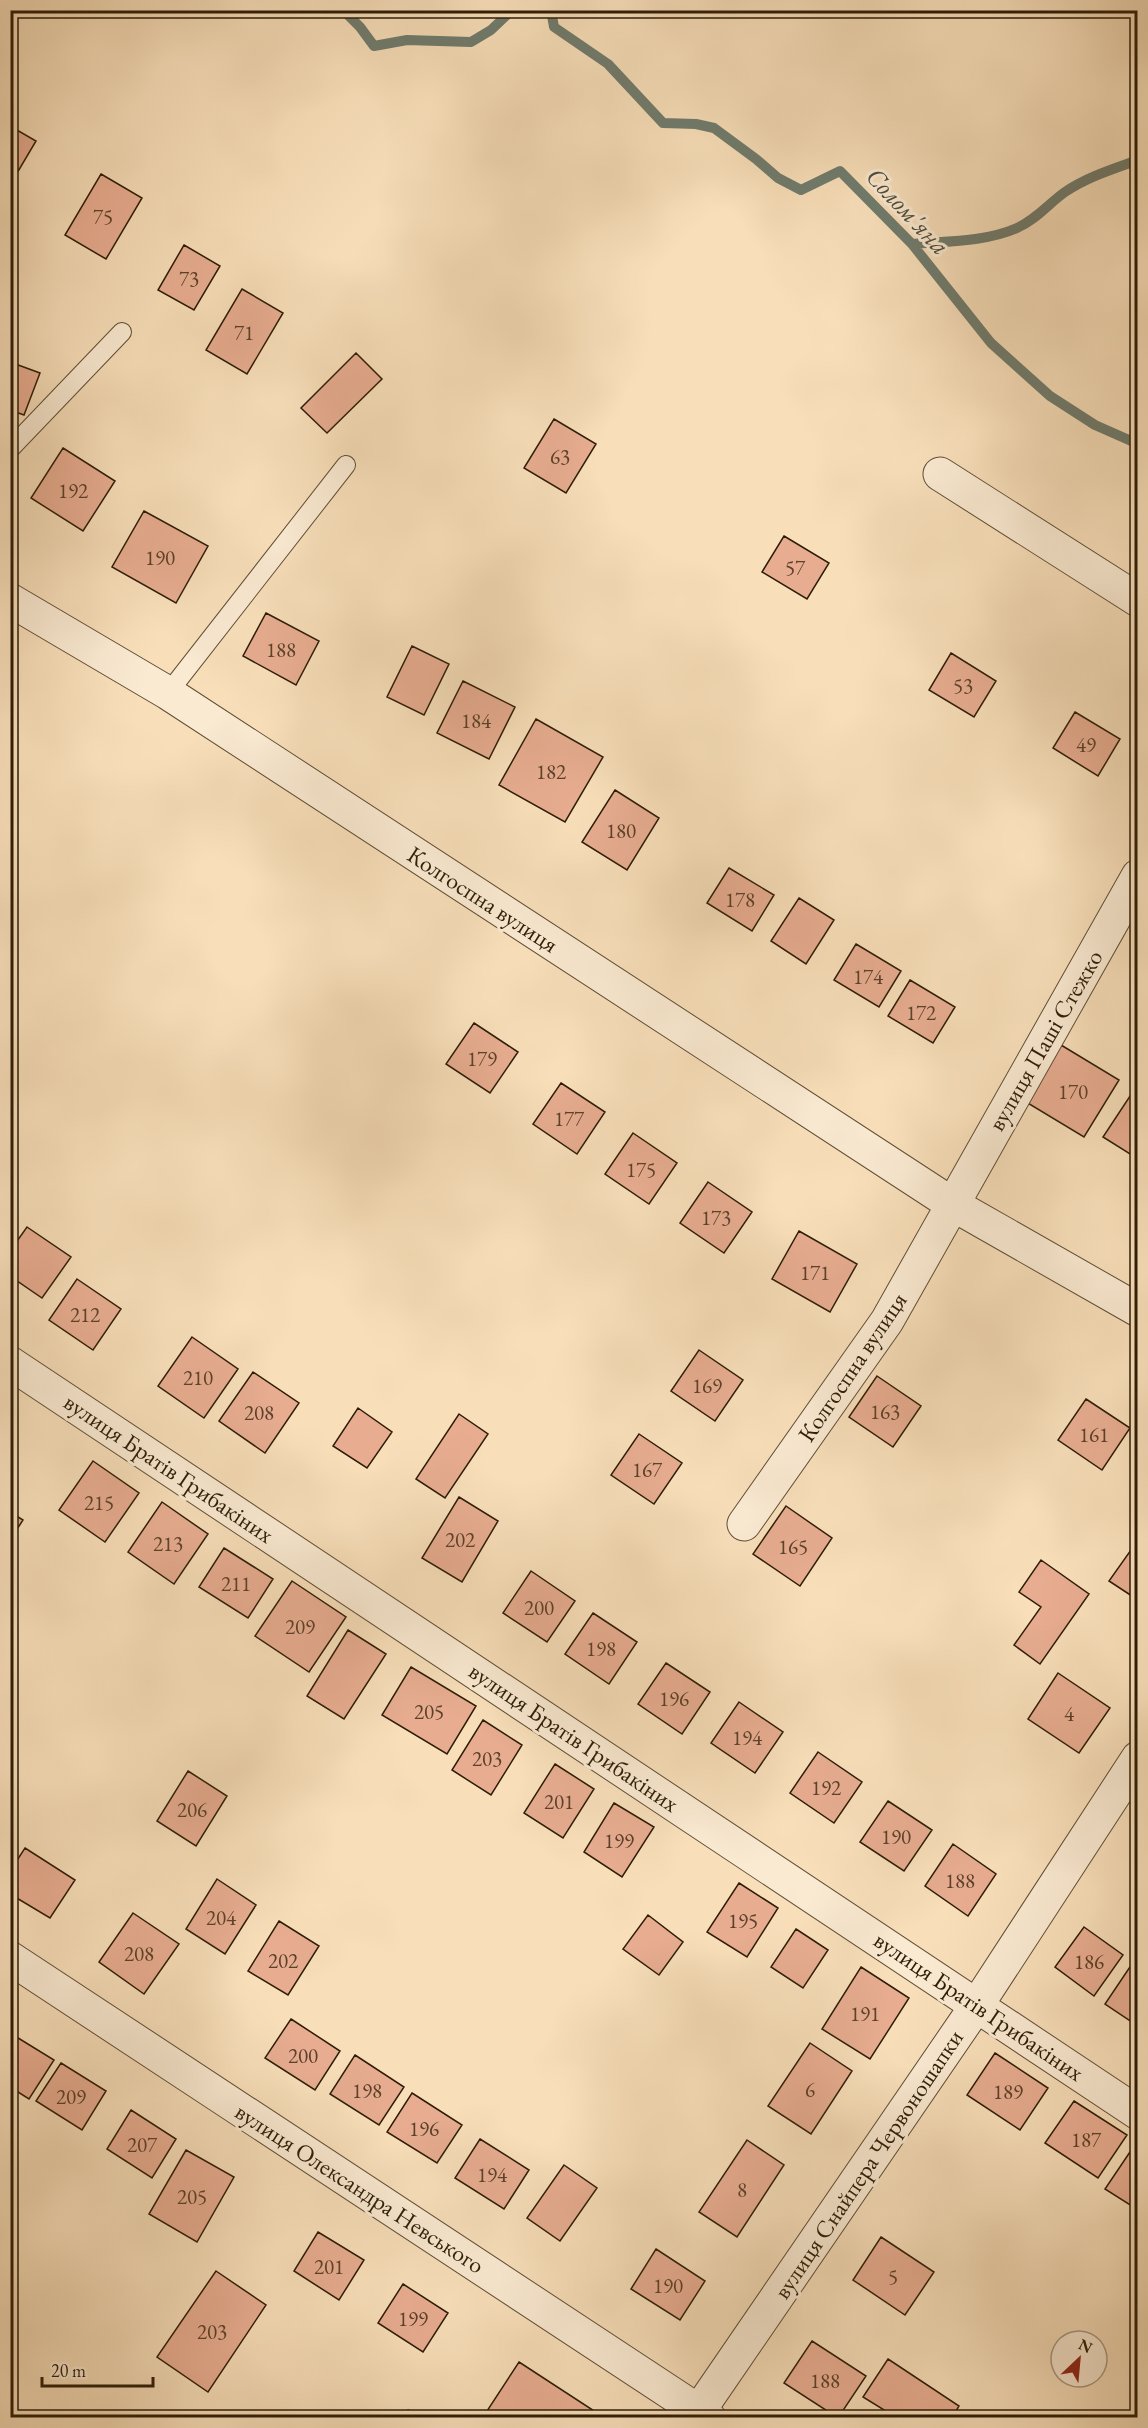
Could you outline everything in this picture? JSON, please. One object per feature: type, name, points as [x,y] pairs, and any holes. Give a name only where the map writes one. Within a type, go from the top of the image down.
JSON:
[{"type":"street","points":[[940,474],[1137,600]]},
{"type":"street","name":"Колгоспна вулиця","points":[[10,600],[168,693],[952,1204],[1137,1310]]},
{"type":"street","name":"вулиця Паші Стежко","points":[[952,1204],[1137,876]]},
{"type":"street","name":"Колгоспна вулиця","points":[[744,1524],[887,1321],[952,1204]]},
{"type":"street","name":"вулиця Братів Грибакіних","points":[[10,1363],[1137,2113]]},
{"type":"street","name":"вулиця Снайпера Червоношапки","points":[[700,2415],[977,2005],[1137,1758]]},
{"type":"street","name":"вулиця Олександра Невського","points":[[10,1958],[700,2415]]},
{"type":"lane","points":[[10,450],[122,332]]},
{"type":"lane","points":[[168,693],[346,465]]},
{"type":"building","points":[[10,126],[36,141],[10,185]]},
{"type":"building","points":[[101,174],[142,198],[106,259],[65,235]]},
{"type":"building","points":[[184,245],[220,266],[194,310],[158,290]]},
{"type":"building","points":[[242,289],[283,313],[247,374],[206,350]]},
{"type":"building","points":[[356,353],[382,379],[327,433],[301,408]]},
{"type":"building","points":[[10,362],[40,373],[24,415],[10,410]]},
{"type":"building","points":[[554,419],[596,444],[566,493],[524,468]]},
{"type":"building","points":[[63,448],[115,481],[83,531],[31,498]]},
{"type":"building","points":[[144,511],[208,546],[176,603],[112,567]]},
{"type":"building","points":[[784,536],[829,563],[807,599],[762,572]]},
{"type":"building","points":[[266,613],[319,641],[296,685],[243,656]]},
{"type":"building","points":[[412,646],[449,664],[424,715],[387,697]]},
{"type":"building","points":[[951,653],[996,681],[974,717],[929,690]]},
{"type":"building","points":[[463,681],[515,707],[489,759],[437,733]]},
{"type":"building","points":[[1075,712],[1120,739],[1098,776],[1053,748]]},
{"type":"building","points":[[536,719],[603,757],[565,822],[499,785]]},
{"type":"building","points":[[615,790],[659,818],[627,870],[582,842]]},
{"type":"building","points":[[729,868],[774,895],[752,931],[707,903]]},
{"type":"building","points":[[799,898],[834,920],[806,964],[771,941]]},
{"type":"building","points":[[856,944],[901,971],[879,1007],[834,980]]},
{"type":"building","points":[[910,980],[955,1007],[933,1043],[888,1016]]},
{"type":"building","points":[[474,1023],[518,1052],[490,1093],[446,1064]]},
{"type":"building","points":[[1061,1045],[1119,1080],[1084,1137],[1026,1102]]},
{"type":"building","points":[[561,1083],[605,1112],[577,1154],[533,1124]]},
{"type":"building","points":[[1138,1084],[1138,1159],[1103,1137]]},
{"type":"building","points":[[633,1133],[677,1163],[649,1204],[605,1174]]},
{"type":"building","points":[[708,1182],[752,1212],[724,1253],[680,1223]]},
{"type":"building","points":[[27,1227],[71,1257],[42,1298],[10,1276],[10,1251]]},
{"type":"building","points":[[799,1231],[857,1264],[830,1312],[772,1279]]},
{"type":"building","points":[[77,1279],[121,1309],[93,1350],[49,1320]]},
{"type":"building","points":[[192,1337],[238,1369],[204,1418],[158,1386]]},
{"type":"building","points":[[699,1350],[743,1380],[715,1421],[671,1391]]},
{"type":"building","points":[[253,1372],[299,1403],[265,1453],[219,1421]]},
{"type":"building","points":[[877,1376],[921,1406],[893,1447],[849,1417]]},
{"type":"building","points":[[1086,1399],[1130,1428],[1102,1470],[1058,1440]]},
{"type":"building","points":[[358,1408],[392,1432],[367,1468],[333,1446]]},
{"type":"building","points":[[459,1414],[488,1434],[445,1498],[416,1479]]},
{"type":"building","points":[[639,1434],[682,1463],[654,1504],[611,1475]]},
{"type":"building","points":[[93,1461],[139,1493],[105,1542],[59,1510]]},
{"type":"building","points":[[459,1497],[498,1521],[462,1582],[422,1558]]},
{"type":"building","points":[[162,1502],[208,1534],[174,1584],[128,1552]]},
{"type":"building","points":[[786,1506],[832,1538],[800,1586],[753,1554]]},
{"type":"building","points":[[10,1512],[23,1520],[10,1540]]},
{"type":"building","points":[[1138,1540],[1138,1600],[1109,1581]]},
{"type":"building","points":[[224,1548],[273,1579],[248,1618],[199,1587]]},
{"type":"building","points":[[1041,1560],[1089,1594],[1040,1664],[1014,1645],[1041,1607],[1019,1592]]},
{"type":"building","points":[[531,1571],[575,1601],[547,1642],[503,1613]]},
{"type":"building","points":[[292,1581],[346,1617],[309,1672],[255,1636]]},
{"type":"building","points":[[593,1613],[637,1642],[609,1684],[565,1654]]},
{"type":"building","points":[[348,1630],[386,1654],[344,1719],[307,1696]]},
{"type":"building","points":[[666,1663],[710,1692],[682,1734],[638,1704]]},
{"type":"building","points":[[411,1667],[476,1706],[447,1754],[382,1715]]},
{"type":"building","points":[[1058,1673],[1110,1708],[1079,1753],[1028,1719]]},
{"type":"building","points":[[739,1702],[783,1732],[755,1773],[711,1743]]},
{"type":"building","points":[[483,1720],[522,1745],[491,1795],[452,1770]]},
{"type":"building","points":[[818,1752],[862,1782],[834,1823],[790,1793]]},
{"type":"building","points":[[555,1764],[594,1789],[563,1838],[524,1813]]},
{"type":"building","points":[[188,1771],[227,1796],[196,1846],[157,1821]]},
{"type":"building","points":[[888,1801],[932,1830],[904,1871],[860,1842]]},
{"type":"building","points":[[614,1803],[654,1827],[622,1877],[584,1852]]},
{"type":"building","points":[[953,1844],[996,1874],[968,1916],[925,1886]]},
{"type":"building","points":[[25,1848],[75,1880],[50,1918],[10,1894],[10,1871]]},
{"type":"building","points":[[217,1879],[256,1905],[225,1954],[186,1929]]},
{"type":"building","points":[[739,1883],[778,1908],[747,1957],[707,1932]]},
{"type":"building","points":[[133,1913],[179,1944],[144,1994],[99,1962]]},
{"type":"building","points":[[648,1915],[683,1942],[659,1975],[623,1949]]},
{"type":"building","points":[[279,1921],[319,1946],[288,1995],[248,1971]]},
{"type":"building","points":[[1084,1927],[1123,1955],[1094,1996],[1055,1967]]},
{"type":"building","points":[[796,1929],[828,1950],[803,1988],[771,1967]]},
{"type":"building","points":[[1138,1955],[1138,2026],[1105,2004]]},
{"type":"building","points":[[861,1967],[909,1998],[870,2059],[822,2029]]},
{"type":"building","points":[[291,2019],[340,2051],[315,2090],[265,2058]]},
{"type":"building","points":[[10,2033],[54,2060],[29,2099],[10,2087]]},
{"type":"building","points":[[810,2043],[852,2071],[811,2134],[768,2106]]},
{"type":"building","points":[[995,2053],[1048,2088],[1020,2130],[967,2095]]},
{"type":"building","points":[[355,2055],[404,2087],[379,2125],[330,2094]]},
{"type":"building","points":[[61,2063],[106,2091],[82,2130],[36,2101]]},
{"type":"building","points":[[412,2093],[462,2125],[437,2163],[387,2132]]},
{"type":"building","points":[[1074,2101],[1127,2135],[1098,2178],[1045,2143]]},
{"type":"building","points":[[131,2110],[176,2139],[152,2178],[107,2149]]},
{"type":"building","points":[[480,2139],[529,2170],[504,2209],[455,2178]]},
{"type":"building","points":[[747,2140],[784,2165],[737,2237],[699,2212]]},
{"type":"building","points":[[1134,2146],[1138,2148],[1138,2210],[1105,2189]]},
{"type":"building","points":[[186,2150],[234,2177],[197,2242],[149,2214]]},
{"type":"building","points":[[564,2165],[597,2188],[560,2241],[527,2218]]},
{"type":"building","points":[[318,2232],[364,2260],[339,2300],[294,2271]]},
{"type":"building","points":[[881,2237],[934,2272],[905,2315],[853,2280]]},
{"type":"building","points":[[656,2249],[705,2281],[680,2320],[631,2289]]},
{"type":"building","points":[[216,2271],[266,2305],[208,2392],[157,2357]]},
{"type":"building","points":[[403,2284],[448,2313],[423,2352],[378,2323]]},
{"type":"building","points":[[812,2341],[866,2376],[838,2418],[784,2383]]},
{"type":"building","points":[[888,2359],[959,2406],[952,2418],[897,2418],[863,2397]]},
{"type":"building","points":[[519,2362],[605,2418],[498,2418],[487,2411]]},
{"type":"building","points":[[408,2410],[421,2418],[403,2418]]},
{"type":"waterway","name":"Солом'яна","points":[[296,10],[302,12],[312,10]]},
{"type":"waterway","name":"Солом'яна","points":[[343,10],[374,46],[407,40],[471,42],[491,30],[512,10]]},
{"type":"waterway","name":"Солом'яна","points":[[551,10],[554,27],[608,64],[663,123],[696,124],[714,128],[778,178],[801,190],[840,171],[912,244],[991,343],[1050,396],[1095,425],[1138,444]]},
{"type":"waterway","points":[[912,244],[966,240],[1005,233],[1031,220],[1082,182],[1138,160]]}]
